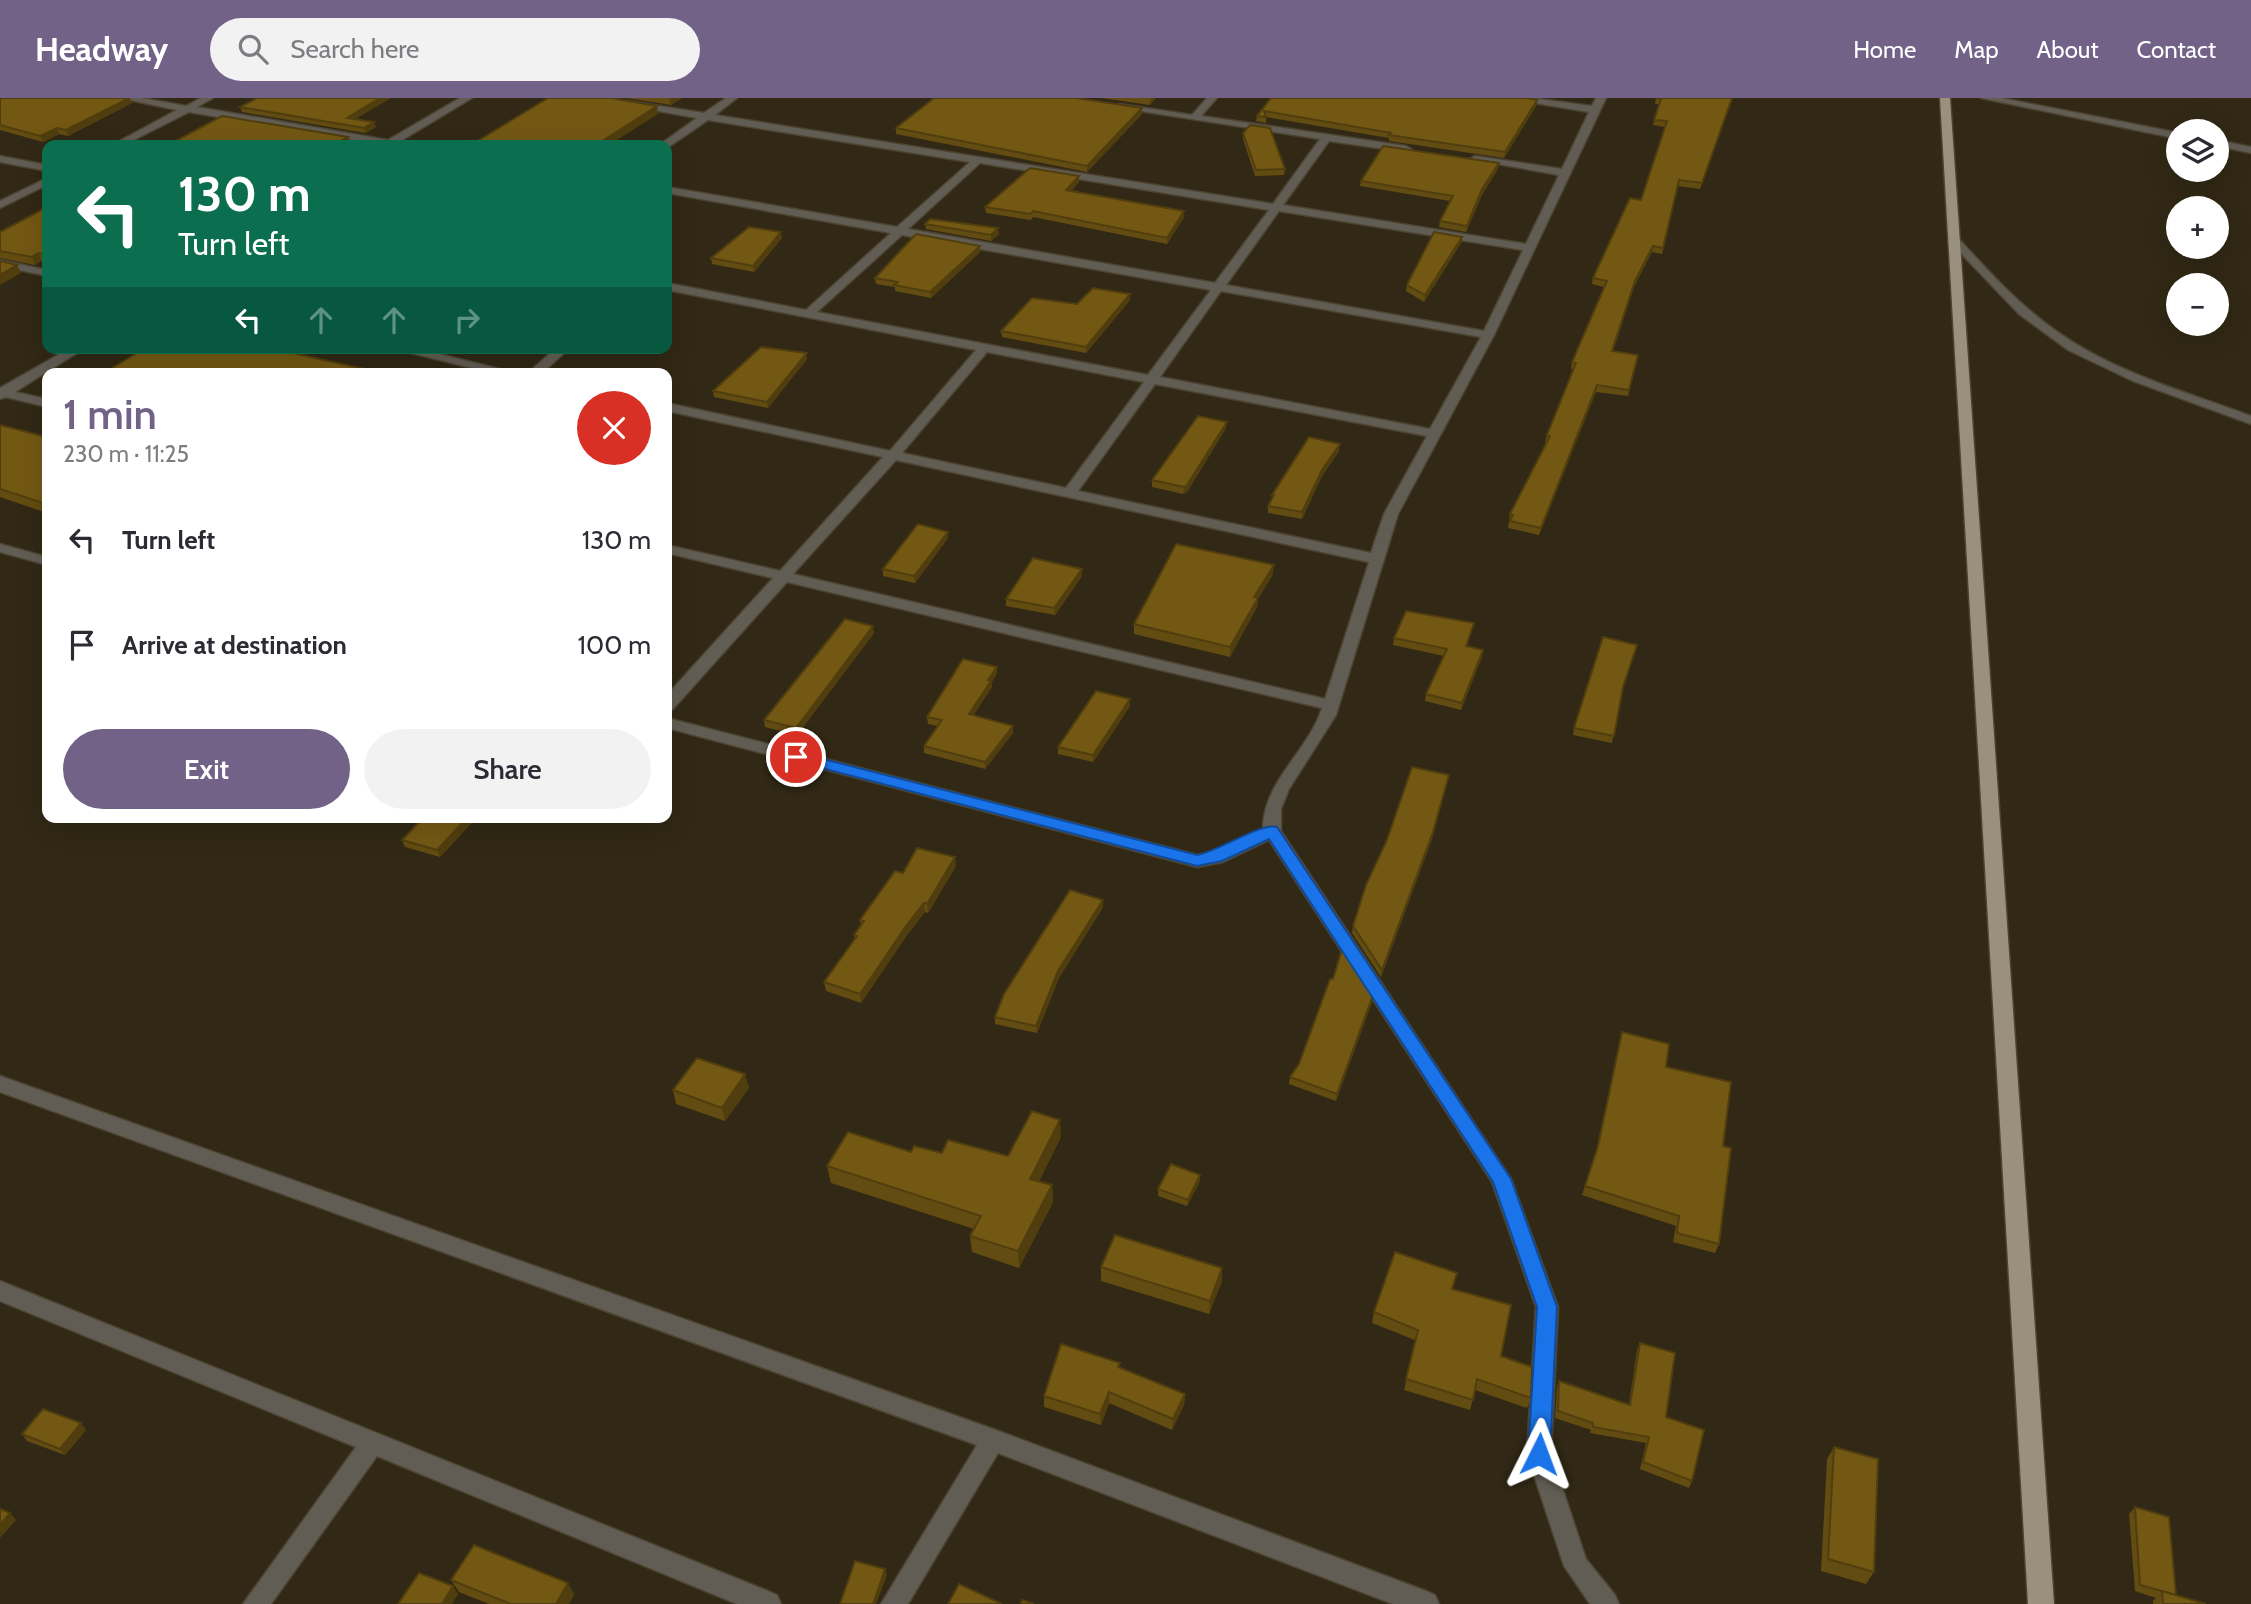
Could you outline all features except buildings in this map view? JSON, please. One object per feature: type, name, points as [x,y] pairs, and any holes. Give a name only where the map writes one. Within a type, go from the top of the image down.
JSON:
[{"type":"main road","points":[[1945,98],[2041,1604]]},
{"type":"street","points":[[125,98],[363,140]]},
{"type":"street","points":[[127,140],[208,98]]},
{"type":"street","points":[[399,140],[467,98]]},
{"type":"street","points":[[591,98],[1529,248]]},
{"type":"street","points":[[672,141],[732,98]]},
{"type":"street","points":[[1194,118],[1212,98]]},
{"type":"street","points":[[1510,98],[1598,104],[1488,335],[1391,514],[1331,705],[1272,809],[1272,831],[1501,1179],[1547,1307],[1539,1454],[1576,1566],[1606,1604]]},
{"type":"street","points":[[1986,98],[2166,133]]},
{"type":"street","points":[[1102,104],[1419,151]]},
{"type":"street","points":[[1069,494],[1150,378],[1326,138]]},
{"type":"street","points":[[2229,145],[2251,150]]},
{"type":"street","points":[[1459,157],[1566,173]]},
{"type":"street","points":[[0,159],[42,167]]},
{"type":"street","points":[[808,314],[978,160]]},
{"type":"street","points":[[0,205],[42,184]]},
{"type":"street","points":[[672,191],[1488,335]]},
{"type":"street","points":[[1954,240],[1993,284],[2070,345],[2096,360],[2251,420]]},
{"type":"street","points":[[0,263],[42,272]]},
{"type":"street","points":[[672,287],[1436,434]]},
{"type":"street","points":[[672,699],[893,455],[984,348]]},
{"type":"street","points":[[44,368],[69,354]]},
{"type":"street","points":[[424,354],[487,368]]},
{"type":"street","points":[[540,368],[557,354]]},
{"type":"street","points":[[1,393],[42,369]]},
{"type":"street","points":[[1,393],[42,402]]},
{"type":"street","points":[[672,408],[1377,559]]},
{"type":"street","points":[[0,548],[42,560]]},
{"type":"street","points":[[672,550],[1331,705]]},
{"type":"street","points":[[672,724],[1197,861],[1216,858],[1272,831]]},
{"type":"street","points":[[0,1084],[993,1440],[1426,1604]]},
{"type":"street","points":[[0,1291],[768,1604]]},
{"type":"street","points":[[894,1604],[993,1440]]},
{"type":"street","points":[[256,1604],[372,1444]]},
{"type":"route","points":[[796,757],[1197,861],[1216,858],[1272,831],[1501,1179],[1547,1307],[1539,1454]]}]
